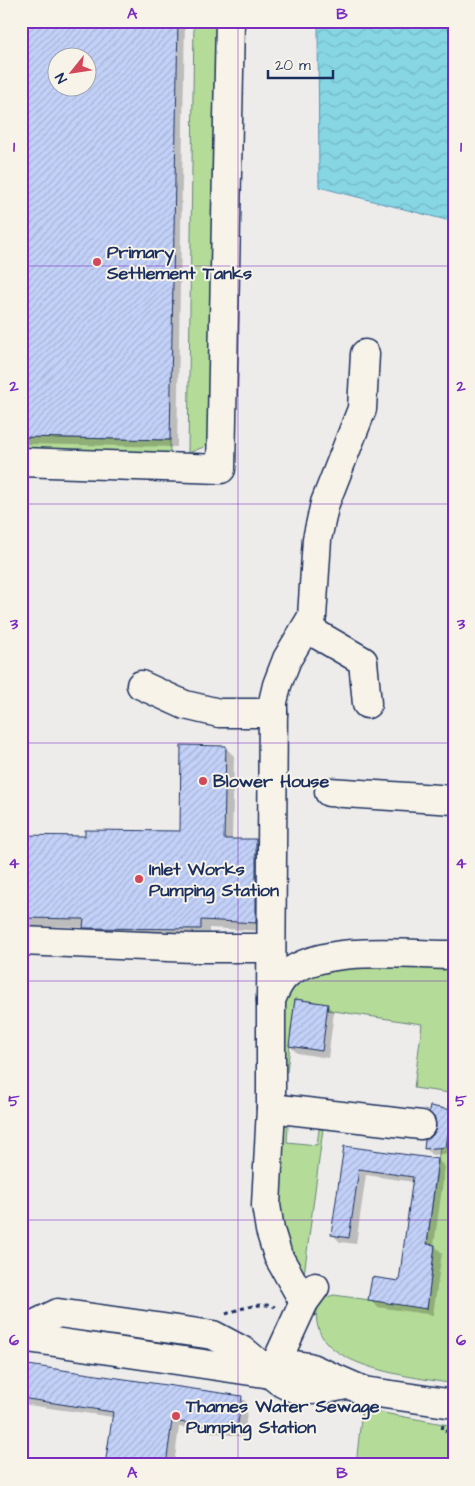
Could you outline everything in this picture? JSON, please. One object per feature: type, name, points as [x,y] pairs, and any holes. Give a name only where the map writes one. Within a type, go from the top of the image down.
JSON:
[{"type":"street","points":[[21,462],[220,469],[230,21]]},
{"type":"street","points":[[271,1374],[310,1294],[278,1256],[270,1230],[266,1205],[271,1108],[273,713],[277,685],[283,668],[312,617],[317,539],[325,503],[362,409],[365,354]]},
{"type":"street","points":[[306,628],[363,661],[367,704]]},
{"type":"street","points":[[141,685],[185,705],[219,713],[273,713]]},
{"type":"street","points":[[329,792],[454,800]]},
{"type":"street","points":[[21,941],[193,948],[271,948]]},
{"type":"street","points":[[272,1000],[277,986],[288,974],[305,964],[327,957],[365,954],[454,955]]},
{"type":"street","points":[[271,1108],[421,1125]]},
{"type":"street","points":[[21,1331],[58,1313],[213,1335],[245,1352],[280,1383],[292,1389],[319,1391],[355,1388],[448,1414]]},
{"type":"street","points":[[21,1337],[271,1374]]},
{"type":"path","points":[[448,1414],[442,1430],[454,1433]]},
{"type":"path","points":[[226,1465],[229,1458],[283,1465]]},
{"type":"green space","points":[[194,21],[223,21],[209,441],[204,447],[188,453]]},
{"type":"green space","points":[[21,437],[170,440],[170,454],[21,451]]},
{"type":"green space","points":[[454,962],[454,1384],[386,1372],[362,1364],[340,1354],[324,1340],[317,1322],[320,1299],[334,1295],[427,1308],[435,1245],[427,1244],[440,1147],[446,1146],[450,1093],[414,1088],[422,1024],[327,1010],[327,1004],[295,999],[287,1072],[278,1070],[279,1006],[300,981],[332,966]]},
{"type":"green space","points":[[284,1103],[288,1126],[287,1142],[317,1145],[319,1129],[323,1129],[303,1283],[276,1221]]},
{"type":"green space","points":[[362,1409],[454,1426],[454,1465],[356,1465]]},
{"type":"water","points":[[318,21],[454,21],[454,222],[319,187]]},
{"type":"building","name":"Primary Settlement Tanks","points":[[21,21],[178,21],[170,440],[21,437]]},
{"type":"building","name":"Inlet Works Pumping Station","points":[[181,745],[226,746],[224,839],[256,839],[256,923],[201,920],[201,929],[83,928],[84,919],[21,918],[21,835],[85,836],[85,830],[180,831]]},
{"type":"building","points":[[295,999],[328,1004],[322,1051],[289,1046]]},
{"type":"building","points":[[430,1106],[452,1110],[446,1147],[424,1149],[425,1140],[433,1135],[436,1127],[435,1118],[429,1112]]},
{"type":"building","points":[[344,1146],[438,1159],[427,1244],[435,1245],[427,1309],[368,1300],[372,1277],[399,1281],[413,1177],[359,1169],[349,1238],[331,1235]]},
{"type":"building","name":"Thames Water Sewage Pumping Station","points":[[21,1364],[242,1396],[237,1430],[172,1421],[166,1465],[105,1465],[113,1412],[21,1398]]},
{"type":"place","name":"Primary Settlement Tanks","points":[[97,262]]},
{"type":"place","name":"Blower House","points":[[203,781]]},
{"type":"place","name":"Inlet Works Pumping Station","points":[[139,879]]},
{"type":"place","name":"Thames Water Sewage Pumping Station","points":[[176,1416]]}]
